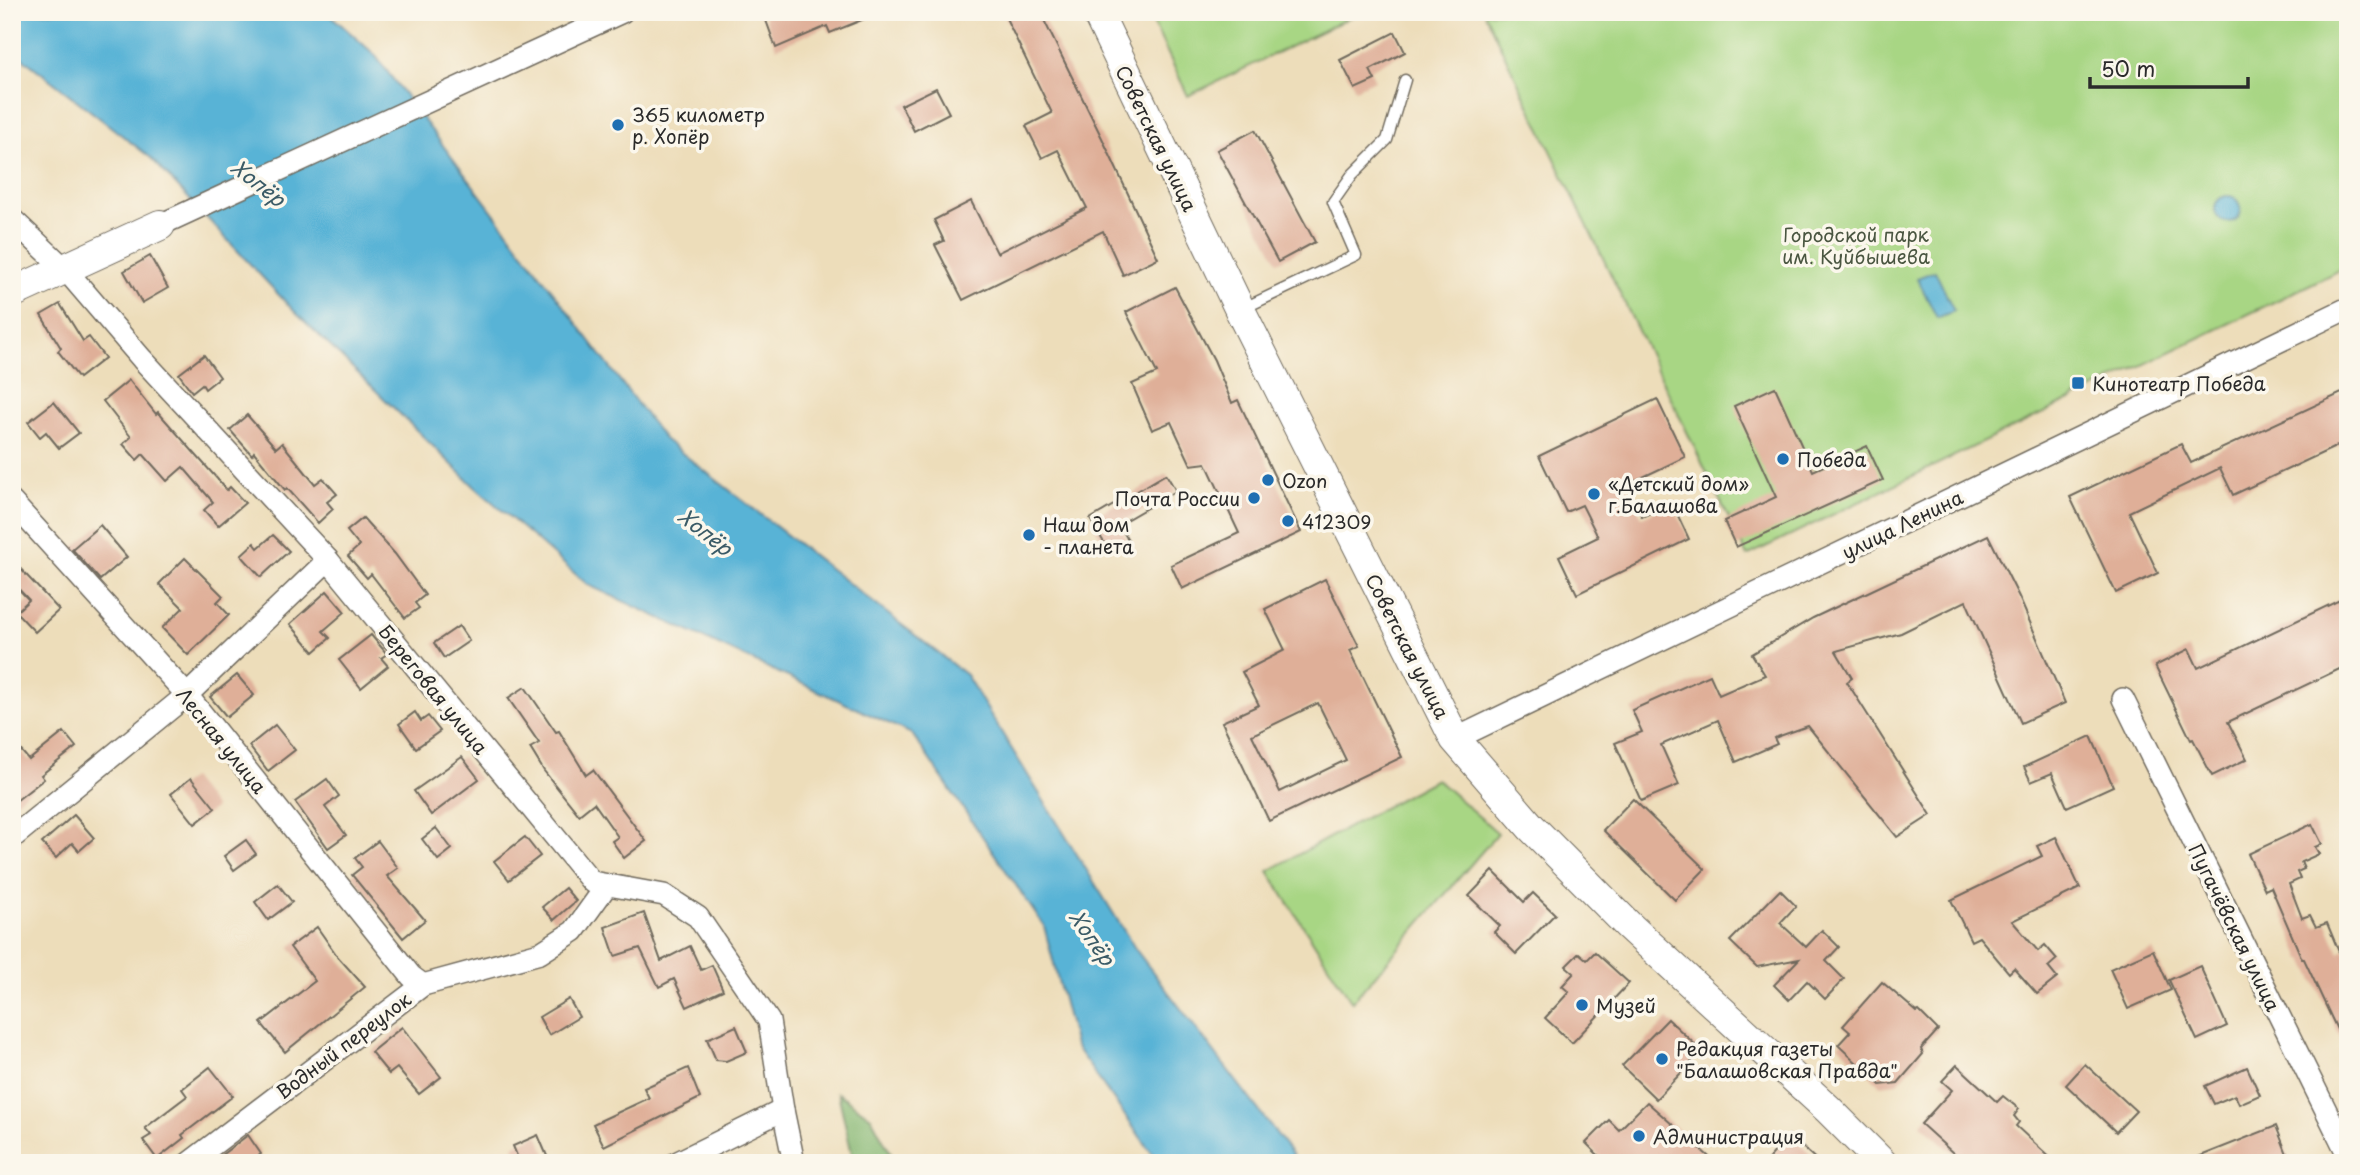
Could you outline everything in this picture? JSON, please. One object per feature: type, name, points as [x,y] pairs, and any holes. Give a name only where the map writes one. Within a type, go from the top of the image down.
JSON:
[{"type":"street","points":[[12,293],[622,12]]},
{"type":"street","name":"Советская улица","points":[[1097,12],[1240,310],[1455,739],[1531,827],[1628,925],[1828,1109],[1882,1163]]},
{"type":"street","name":"Береговая улица","points":[[12,219],[65,269],[142,359],[328,560],[592,882],[664,895],[698,917],[769,1021],[794,1163]]},
{"type":"street","name":"улица Ленина","points":[[1455,739],[2348,308]]},
{"type":"street","name":"Лесная улица","points":[[12,502],[187,695],[411,976],[423,985]]},
{"type":"street","points":[[12,838],[187,695],[328,560]]},
{"type":"street","name":"Пугачёвская улица","points":[[2123,699],[2348,1155]]},
{"type":"street","name":"Водный переулок","points":[[190,1163],[423,985],[540,953],[574,931],[607,885]]},
{"type":"street","points":[[676,1163],[783,1110]]},
{"type":"lane","points":[[1240,310],[1356,255],[1334,202],[1352,175],[1387,140],[1405,80]]},
{"type":"green space","points":[[1148,12],[1361,12],[1188,96]]},
{"type":"green space","name":"Городской парк им. Куйбышева","points":[[1484,12],[2348,12],[2348,266],[1747,556]]},
{"type":"green space","points":[[1436,779],[1498,833],[1352,1002],[1268,871]]},
{"type":"green space","points":[[838,1093],[871,1117],[896,1163],[854,1163]]},
{"type":"water","name":"Хопёр","points":[[12,12],[327,12],[374,54],[664,439],[966,675],[1136,950],[1299,1163],[1159,1163],[1075,1046],[1044,926],[912,734],[588,585],[474,486],[293,310],[151,158],[12,50]]},
{"type":"water","points":[[2228,196],[2237,200],[2241,209],[2237,218],[2228,222],[2219,218],[2215,209],[2219,200]]},
{"type":"water","points":[[1935,271],[1954,311],[1937,318],[1917,278]]},
{"type":"building","points":[[763,12],[879,13],[830,33],[827,26],[776,48]]},
{"type":"building","points":[[1003,12],[1040,12],[1158,258],[1123,275],[1103,231],[963,300],[935,245],[944,241],[934,220],[971,201],[997,253],[1087,208],[1058,150],[1042,158],[1026,126],[1052,113]]},
{"type":"building","points":[[1395,32],[1405,52],[1370,70],[1375,80],[1355,89],[1340,60]]},
{"type":"building","points":[[936,88],[949,113],[914,131],[901,105]]},
{"type":"building","points":[[1255,130],[1315,242],[1278,262],[1217,150]]},
{"type":"building","points":[[150,256],[168,288],[142,303],[124,271]]},
{"type":"building","points":[[1175,287],[1214,360],[1232,403],[1238,400],[1301,532],[1182,589],[1171,565],[1239,533],[1206,463],[1191,465],[1171,422],[1152,430],[1132,384],[1157,373],[1126,312]]},
{"type":"building","points":[[60,304],[83,341],[89,337],[105,358],[79,378],[58,351],[61,348],[41,315]]},
{"type":"building","points":[[204,355],[220,377],[205,389],[202,384],[192,392],[179,374]]},
{"type":"building","points":[[129,380],[156,414],[158,412],[227,490],[230,487],[245,503],[218,526],[204,510],[213,502],[183,467],[167,481],[143,454],[137,460],[123,444],[131,437],[103,401]]},
{"type":"building","name":"Победа","points":[[1775,387],[1813,471],[1867,446],[1883,480],[1736,547],[1724,521],[1776,497],[1734,406]]},
{"type":"building","points":[[2348,390],[2348,441],[2233,495],[2220,468],[2129,512],[2158,573],[2116,593],[2070,497],[2181,444],[2191,463]]},
{"type":"building","name":"«Детский дом» г.Балашова","points":[[1657,399],[1685,457],[1626,485],[1642,517],[1672,503],[1689,539],[1577,594],[1559,556],[1598,537],[1582,505],[1566,512],[1539,456]]},
{"type":"building","points":[[54,402],[79,433],[59,448],[46,432],[40,437],[28,422]]},
{"type":"building","points":[[247,415],[276,448],[282,443],[315,484],[323,478],[337,494],[327,502],[333,509],[318,523],[287,488],[285,490],[254,452],[252,455],[230,430]]},
{"type":"building","points":[[1166,474],[1176,491],[1119,524],[1128,540],[1109,551],[1090,519]]},
{"type":"building","points":[[363,518],[395,554],[425,595],[415,603],[419,608],[405,618],[371,574],[367,578],[348,556],[359,546],[347,531]]},
{"type":"building","points":[[100,525],[127,557],[100,580],[72,549]]},
{"type":"building","points":[[273,535],[289,551],[261,577],[241,555],[254,543],[258,548]]},
{"type":"building","points":[[1988,535],[2019,597],[2065,703],[2021,723],[1966,601],[1901,633],[1836,651],[1852,678],[1847,682],[1931,815],[1897,837],[1808,726],[1774,738],[1777,744],[1736,762],[1718,720],[1661,745],[1679,785],[1641,801],[1615,743],[1642,732],[1632,710],[1710,675],[1719,695],[1765,675],[1752,654],[1813,618]]},
{"type":"building","points":[[185,558],[223,596],[217,602],[229,615],[188,655],[162,628],[183,608],[159,584]]},
{"type":"building","points":[[16,564],[59,610],[35,632],[16,612],[29,600],[12,582],[12,567]]},
{"type":"building","points":[[1325,579],[1359,646],[1350,650],[1402,757],[1269,821],[1222,722],[1259,705],[1242,672],[1285,650],[1265,609]],"holes":[[[1318,703],[1346,760],[1280,792],[1252,735]]]},
{"type":"building","points":[[327,591],[345,612],[323,631],[330,638],[314,652],[290,624]]},
{"type":"building","points":[[2348,596],[2348,665],[2228,722],[2247,759],[2212,776],[2155,666],[2189,649],[2198,668]]},
{"type":"building","points":[[459,626],[469,641],[444,658],[434,643]]},
{"type":"building","points":[[371,635],[387,654],[381,658],[388,666],[361,688],[339,660]]},
{"type":"building","points":[[237,675],[254,695],[227,717],[210,697]]},
{"type":"building","points":[[525,687],[556,732],[559,731],[586,775],[593,770],[646,841],[624,858],[612,841],[618,837],[594,803],[579,815],[544,771],[530,748],[539,743],[508,698]]},
{"type":"building","points":[[415,712],[421,721],[428,716],[440,731],[416,748],[399,724]]},
{"type":"building","points":[[275,725],[295,750],[268,771],[249,746]]},
{"type":"building","points":[[64,732],[76,747],[41,775],[44,779],[12,804],[12,740],[29,760]]},
{"type":"building","points":[[2091,736],[2113,786],[2067,807],[2052,773],[2031,782],[2024,767]]},
{"type":"building","points":[[462,757],[479,779],[431,815],[414,791]]},
{"type":"building","points":[[191,778],[215,808],[195,824],[171,794]]},
{"type":"building","points":[[327,779],[339,796],[325,807],[346,835],[328,848],[295,802]]},
{"type":"building","points":[[1633,799],[1705,869],[1675,900],[1603,830]]},
{"type":"building","points":[[74,815],[94,838],[79,851],[72,843],[56,858],[42,843]]},
{"type":"building","points":[[2312,824],[2322,844],[2315,847],[2319,854],[2301,862],[2304,869],[2297,872],[2300,879],[2289,884],[2302,918],[2310,915],[2316,927],[2327,923],[2339,952],[2344,949],[2348,958],[2348,1053],[2302,959],[2271,887],[2265,890],[2248,854]]},
{"type":"building","points":[[436,828],[452,849],[438,860],[422,839]]},
{"type":"building","points":[[525,837],[540,856],[509,880],[494,861]]},
{"type":"building","points":[[2056,837],[2080,888],[2012,921],[2038,951],[2045,945],[2057,959],[2048,967],[2057,978],[2037,994],[2014,968],[2009,973],[1979,937],[1971,941],[1951,900],[2042,856],[2037,846]]},
{"type":"building","points":[[246,840],[256,854],[234,870],[224,856]]},
{"type":"building","points":[[378,841],[398,868],[387,876],[425,920],[403,938],[352,875],[362,867],[355,858]]},
{"type":"building","points":[[1493,871],[1524,902],[1533,893],[1555,914],[1516,954],[1494,932],[1500,926],[1469,896]]},
{"type":"building","points":[[278,884],[292,902],[268,920],[255,902]]},
{"type":"building","points":[[565,888],[576,901],[554,920],[542,907]]},
{"type":"building","points":[[1780,890],[1796,906],[1780,923],[1806,947],[1822,930],[1839,947],[1826,961],[1844,979],[1825,999],[1807,981],[1789,1000],[1774,985],[1799,959],[1757,967],[1730,941]]},
{"type":"building","points":[[644,913],[661,961],[690,946],[701,970],[712,965],[723,990],[687,1007],[674,979],[659,987],[640,948],[615,956],[605,927]]},
{"type":"building","points":[[317,927],[338,957],[365,987],[285,1052],[261,1023],[315,981],[290,947]]},
{"type":"building","points":[[2153,950],[2171,990],[2128,1009],[2110,969]]},
{"type":"building","name":"Музей","points":[[1595,952],[1629,983],[1572,1043],[1545,1018],[1569,992],[1562,986],[1574,973],[1566,966],[1579,953],[1587,960]]},
{"type":"building","points":[[2200,966],[2227,1026],[2197,1040],[2169,980]]},
{"type":"building","points":[[1882,982],[1938,1030],[1921,1049],[1923,1054],[1898,1083],[1880,1085],[1838,1045],[1850,1032],[1843,1026]]},
{"type":"building","points":[[569,999],[579,1017],[549,1035],[539,1017]]},
{"type":"building","name":"Редакция газеты \"Балашовская Правда\"","points":[[1668,1019],[1702,1051],[1656,1099],[1622,1066]]},
{"type":"building","points":[[736,1026],[747,1052],[726,1061],[716,1060],[707,1039]]},
{"type":"building","points":[[402,1027],[441,1077],[419,1094],[397,1068],[389,1074],[371,1052]]},
{"type":"building","points":[[2085,1064],[2136,1111],[2116,1132],[2066,1085]]},
{"type":"building","points":[[1957,1065],[1997,1102],[2003,1096],[2019,1109],[2014,1116],[2019,1122],[2016,1126],[2056,1163],[1964,1163],[1921,1124],[1952,1090],[1942,1081]]},
{"type":"building","points":[[210,1067],[233,1096],[182,1135],[184,1138],[157,1159],[143,1140],[151,1135],[145,1128],[187,1096],[182,1089]]},
{"type":"building","points":[[2247,1067],[2260,1095],[2239,1104],[2235,1095],[2214,1104],[2205,1086]]},
{"type":"building","points":[[688,1068],[700,1098],[604,1146],[593,1124],[649,1098],[644,1088]]},
{"type":"building","name":"Администрация","points":[[1647,1102],[1716,1163],[1606,1163],[1586,1143],[1609,1120],[1619,1130]]},
{"type":"building","points":[[2276,1126],[2289,1159],[2279,1163],[2183,1163]]},
{"type":"building","points":[[248,1135],[261,1154],[249,1163],[211,1163]]},
{"type":"building","points":[[538,1135],[550,1163],[520,1163],[513,1146]]},
{"type":"building","points":[[1789,1135],[1820,1163],[1765,1163]]},
{"type":"place","name":"365 километр р. Хопёр","points":[[618,125]]},
{"type":"place","name":"Кинотеатр Победа","points":[[2078,383]]},
{"type":"place","name":"Победа","points":[[1783,459]]},
{"type":"place","name":"Ozon","points":[[1268,480]]},
{"type":"place","name":"«Детский дом» г.Балашова","points":[[1594,494]]},
{"type":"place","name":"Почта России","points":[[1254,498]]},
{"type":"place","name":"412309","points":[[1288,521]]},
{"type":"place","name":"Наш дом - планета","points":[[1029,535]]},
{"type":"place","name":"Музей","points":[[1582,1005]]},
{"type":"place","name":"Редакция газеты \"Балашовская Правда\"","points":[[1662,1059]]},
{"type":"place","name":"Администрация","points":[[1639,1136]]}]
